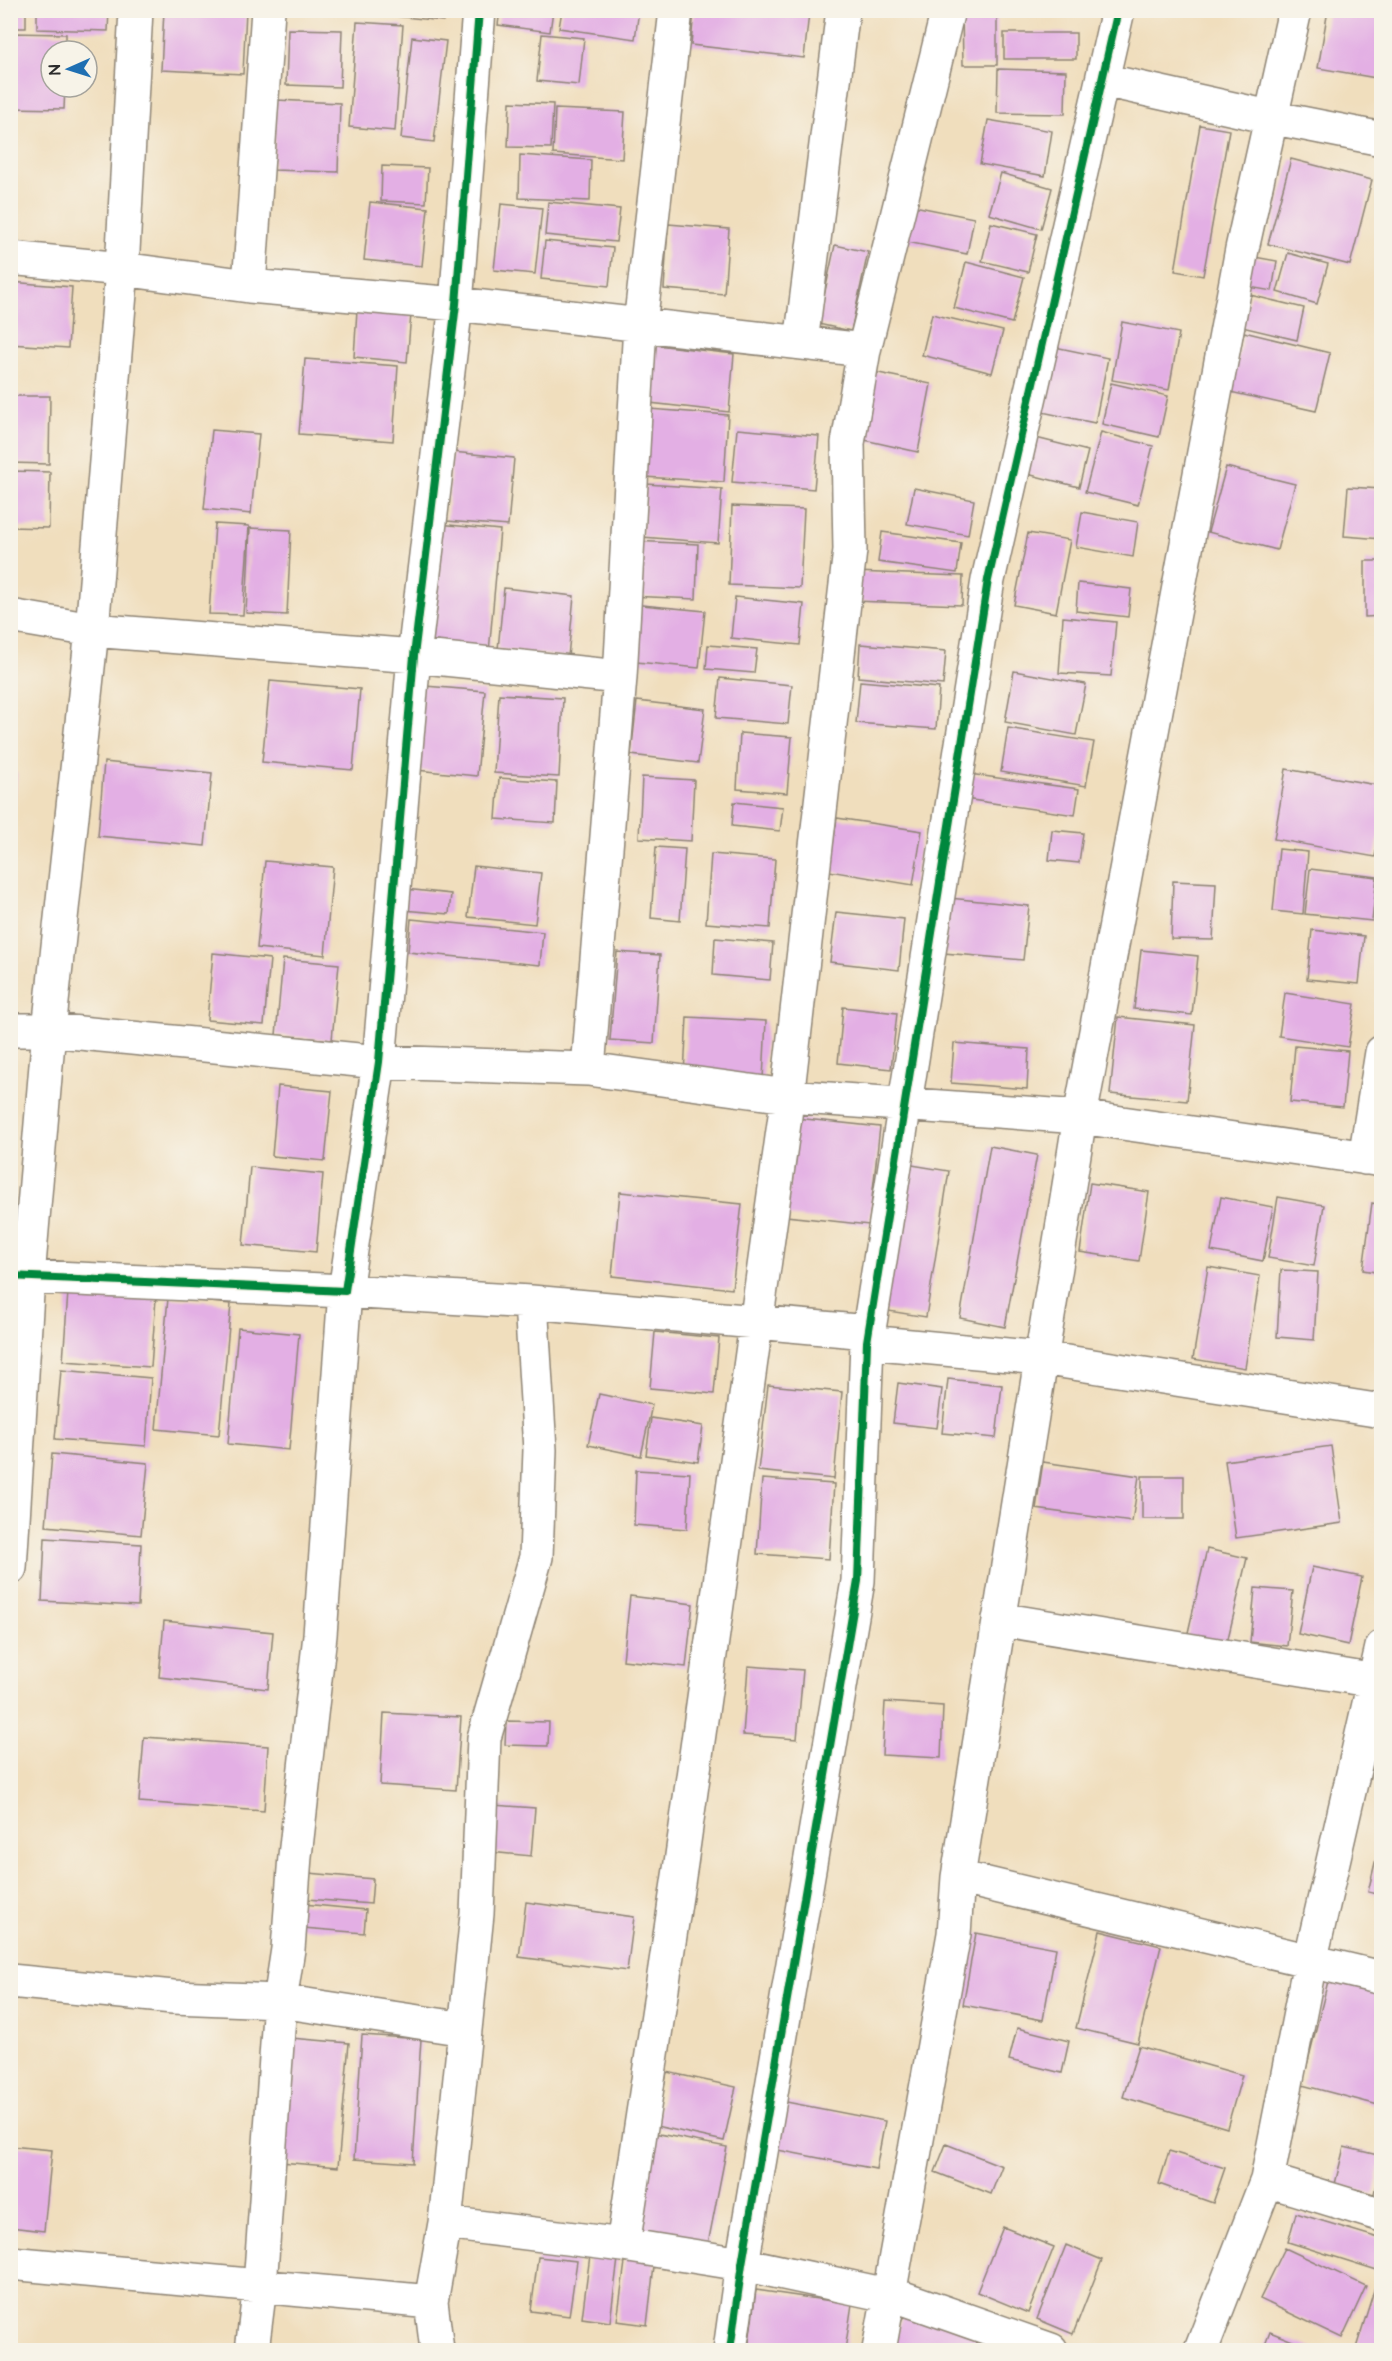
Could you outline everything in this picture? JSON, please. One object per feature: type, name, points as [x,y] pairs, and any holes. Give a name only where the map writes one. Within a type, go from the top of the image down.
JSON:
[{"type":"street","points":[[10,1568],[19,1276],[49,1030],[92,630],[122,269],[136,10]]},
{"type":"street","points":[[249,286],[268,10]]},
{"type":"street","points":[[252,2350],[260,2286],[280,2001],[288,1949],[295,1856],[320,1635],[345,1291],[379,1062],[414,656],[456,304],[479,10]]},
{"type":"street","points":[[588,1069],[620,677],[640,325],[676,10]]},
{"type":"street","points":[[801,342],[843,10]]},
{"type":"street","points":[[623,2245],[679,1875],[787,1096],[850,550],[848,443],[864,350],[948,10]]},
{"type":"street","points":[[730,2350],[742,2264],[858,1581],[867,1337],[906,1105],[988,580],[1118,10]]},
{"type":"street","points":[[879,2350],[954,1934],[958,1877],[1080,1118],[1239,260],[1295,10]]},
{"type":"street","points":[[1103,81],[1382,139]]},
{"type":"street","points":[[10,258],[122,269],[249,286],[456,304],[864,350]]},
{"type":"street","points":[[10,616],[92,630],[414,656],[620,677]]},
{"type":"street","points":[[10,1030],[49,1030],[379,1062],[588,1069],[787,1096],[1080,1118],[1373,1159],[1382,1052]]},
{"type":"street","points":[[19,1276],[531,1302],[756,1324],[1041,1358],[1382,1411]]},
{"type":"street","points":[[437,2350],[431,2302],[445,2223],[477,1914],[484,1738],[536,1557],[540,1450],[531,1302]]},
{"type":"street","points":[[999,1619],[1378,1682]]},
{"type":"street","points":[[1201,2350],[1267,2180],[1310,1962],[1378,1682],[1382,1647]]},
{"type":"street","points":[[958,1877],[1382,1978]]},
{"type":"street","points":[[10,1981],[173,1997],[280,2001],[465,2029]]},
{"type":"street","points":[[1267,2180],[1382,2216]]},
{"type":"street","points":[[445,2223],[623,2245],[742,2264],[906,2299],[1051,2350]]},
{"type":"street","points":[[10,2263],[431,2302]]},
{"type":"building","points":[[10,10],[26,10],[26,28],[10,28]]},
{"type":"building","points":[[37,10],[109,10],[108,31],[37,29]]},
{"type":"building","points":[[164,10],[246,10],[243,74],[161,70]]},
{"type":"building","points":[[365,10],[444,10],[443,21],[365,13]]},
{"type":"building","points":[[500,10],[553,10],[550,32],[498,25]]},
{"type":"building","points":[[562,10],[639,10],[635,39],[559,28]]},
{"type":"building","points":[[694,10],[786,10],[809,13],[804,58],[691,45]]},
{"type":"building","points":[[962,10],[997,10],[997,65],[963,65]]},
{"type":"building","points":[[1328,10],[1382,10],[1382,79],[1318,68]]},
{"type":"building","points":[[357,22],[403,25],[395,131],[349,127]]},
{"type":"building","points":[[288,29],[342,30],[340,87],[286,85]]},
{"type":"building","points":[[10,33],[66,34],[66,39],[39,39],[39,99],[64,99],[64,109],[10,108]]},
{"type":"building","points":[[1004,33],[1076,33],[1076,59],[1004,59]]},
{"type":"building","points":[[542,34],[584,38],[579,85],[537,81]]},
{"type":"building","points":[[412,37],[446,41],[434,142],[401,138]]},
{"type":"building","points":[[998,69],[1066,71],[1065,114],[997,113]]},
{"type":"building","points":[[276,100],[340,103],[338,172],[273,170]]},
{"type":"building","points":[[510,102],[553,104],[551,148],[508,147]]},
{"type":"building","points":[[555,109],[625,112],[622,159],[553,154]]},
{"type":"building","points":[[988,120],[1052,131],[1045,176],[980,164]]},
{"type":"building","points":[[1200,125],[1229,130],[1203,276],[1175,271]]},
{"type":"building","points":[[520,155],[591,160],[590,201],[519,198]]},
{"type":"building","points":[[1291,159],[1372,180],[1350,265],[1268,244]]},
{"type":"building","points":[[382,166],[428,168],[426,203],[381,201]]},
{"type":"building","points":[[1001,173],[1052,188],[1041,229],[989,214]]},
{"type":"building","points":[[370,202],[428,208],[422,266],[364,260]]},
{"type":"building","points":[[548,202],[620,209],[616,242],[545,235]]},
{"type":"building","points":[[501,204],[542,208],[535,274],[494,270]]},
{"type":"building","points":[[914,206],[974,218],[967,254],[907,242]]},
{"type":"building","points":[[991,223],[1037,234],[1028,272],[982,261]]},
{"type":"building","points":[[668,224],[729,229],[724,294],[664,289]]},
{"type":"building","points":[[545,241],[613,248],[609,286],[541,279]]},
{"type":"building","points":[[835,245],[868,252],[851,331],[818,324]]},
{"type":"building","points":[[1288,253],[1328,264],[1317,304],[1277,292]]},
{"type":"building","points":[[1249,256],[1277,261],[1272,291],[1243,286]]},
{"type":"building","points":[[966,262],[1024,277],[1012,323],[954,308]]},
{"type":"building","points":[[10,282],[72,287],[68,348],[10,344]]},
{"type":"building","points":[[1250,295],[1304,308],[1297,340],[1242,327]]},
{"type":"building","points":[[357,310],[411,314],[407,362],[354,357]]},
{"type":"building","points":[[932,314],[1003,331],[992,373],[922,355]]},
{"type":"building","points":[[1122,322],[1179,333],[1169,390],[1112,380]]},
{"type":"building","points":[[1244,332],[1330,353],[1316,411],[1230,392]]},
{"type":"building","points":[[656,345],[734,354],[729,412],[650,403]]},
{"type":"building","points":[[1050,346],[1108,358],[1095,423],[1037,411]]},
{"type":"building","points":[[305,359],[398,366],[393,441],[299,434]]},
{"type":"building","points":[[874,372],[931,384],[918,452],[860,439]]},
{"type":"building","points":[[1111,383],[1168,396],[1159,437],[1102,424]]},
{"type":"building","points":[[10,396],[50,396],[49,464],[10,463]]},
{"type":"building","points":[[649,409],[728,415],[724,482],[644,477]]},
{"type":"building","points":[[737,429],[819,436],[814,489],[732,482]]},
{"type":"building","points":[[212,430],[259,434],[251,514],[204,509]]},
{"type":"building","points":[[1101,432],[1153,446],[1138,505],[1085,492]]},
{"type":"building","points":[[1036,438],[1088,451],[1079,487],[1027,474]]},
{"type":"building","points":[[452,452],[514,458],[508,526],[447,521]]},
{"type":"building","points":[[1226,467],[1295,484],[1277,550],[1208,532]]},
{"type":"building","points":[[10,471],[50,472],[49,528],[10,527]]},
{"type":"building","points":[[646,484],[722,489],[718,543],[642,537]]},
{"type":"building","points":[[1348,487],[1382,489],[1382,539],[1344,536]]},
{"type":"building","points":[[914,488],[974,500],[968,535],[907,524]]},
{"type":"building","points":[[732,506],[804,509],[800,588],[729,585]]},
{"type":"building","points":[[1082,512],[1138,522],[1133,557],[1076,547]]},
{"type":"building","points":[[215,524],[249,526],[243,615],[209,614]]},
{"type":"building","points":[[439,524],[500,530],[489,652],[427,646]]},
{"type":"building","points":[[250,528],[291,530],[287,615],[246,613]]},
{"type":"building","points":[[882,532],[961,543],[957,573],[878,562]]},
{"type":"building","points":[[1028,533],[1070,540],[1056,613],[1014,605]]},
{"type":"building","points":[[632,541],[698,544],[696,599],[629,596]]},
{"type":"building","points":[[1365,561],[1382,561],[1382,616],[1365,617]]},
{"type":"building","points":[[854,572],[963,576],[962,605],[854,601]]},
{"type":"building","points":[[1078,583],[1131,589],[1128,617],[1076,611]]},
{"type":"building","points":[[504,588],[574,596],[568,657],[498,649]]},
{"type":"building","points":[[735,597],[804,604],[800,645],[731,638]]},
{"type":"building","points":[[631,604],[705,611],[699,668],[626,661]]},
{"type":"building","points":[[1063,617],[1116,622],[1111,676],[1059,673]]},
{"type":"building","points":[[860,644],[946,651],[943,685],[858,677]]},
{"type":"building","points":[[708,645],[757,649],[754,673],[706,669]]},
{"type":"building","points":[[1014,671],[1086,684],[1076,735],[1005,722]]},
{"type":"building","points":[[720,678],[792,685],[788,724],[716,718]]},
{"type":"building","points":[[270,681],[360,689],[353,770],[262,762]]},
{"type":"building","points":[[860,681],[939,688],[936,729],[856,723]]},
{"type":"building","points":[[413,685],[485,691],[477,776],[406,769]]},
{"type":"building","points":[[499,694],[563,698],[559,777],[494,773]]},
{"type":"building","points":[[637,701],[705,709],[698,763],[631,755]]},
{"type":"building","points":[[1008,728],[1094,742],[1086,786],[1001,772]]},
{"type":"building","points":[[740,733],[792,737],[787,793],[737,789]]},
{"type":"building","points":[[104,762],[212,773],[205,846],[98,836]]},
{"type":"building","points":[[1286,769],[1382,786],[1382,821],[1375,857],[1274,839]]},
{"type":"building","points":[[10,772],[17,773],[12,835],[10,835]]},
{"type":"building","points":[[969,774],[1079,789],[1075,815],[965,799]]},
{"type":"building","points":[[642,777],[694,780],[691,841],[639,838]]},
{"type":"building","points":[[499,778],[557,782],[555,823],[496,819]]},
{"type":"building","points":[[734,802],[783,807],[780,831],[732,826]]},
{"type":"building","points":[[837,818],[922,831],[913,885],[829,871]]},
{"type":"building","points":[[1052,830],[1083,833],[1079,863],[1049,860]]},
{"type":"building","points":[[656,847],[685,849],[680,921],[651,918]]},
{"type":"building","points":[[1279,849],[1308,852],[1303,914],[1273,911]]},
{"type":"building","points":[[711,854],[775,859],[770,928],[706,923]]},
{"type":"building","points":[[265,861],[333,867],[325,955],[257,948]]},
{"type":"building","points":[[474,866],[541,873],[535,924],[468,917]]},
{"type":"building","points":[[1310,869],[1377,877],[1372,921],[1305,914]]},
{"type":"building","points":[[1173,881],[1216,883],[1213,940],[1171,939]]},
{"type":"building","points":[[405,889],[451,894],[449,914],[403,910]]},
{"type":"building","points":[[949,898],[1029,906],[1023,960],[944,953]]},
{"type":"building","points":[[836,912],[904,919],[899,970],[830,962]]},
{"type":"building","points":[[411,919],[543,932],[540,965],[408,952]]},
{"type":"building","points":[[1312,930],[1364,936],[1359,984],[1307,979]]},
{"type":"building","points":[[715,938],[773,943],[770,980],[713,975]]},
{"type":"building","points":[[1141,950],[1198,956],[1192,1015],[1134,1009]]},
{"type":"building","points":[[617,952],[660,955],[654,1043],[610,1040]]},
{"type":"building","points":[[213,953],[270,959],[264,1025],[207,1020]]},
{"type":"building","points":[[283,959],[339,964],[332,1040],[276,1035]]},
{"type":"building","points":[[1285,993],[1355,1004],[1348,1047],[1279,1036]]},
{"type":"building","points":[[843,1007],[897,1013],[891,1069],[838,1063]]},
{"type":"building","points":[[687,1017],[766,1021],[763,1079],[684,1074]]},
{"type":"building","points":[[1118,1017],[1195,1025],[1187,1101],[1110,1094]]},
{"type":"building","points":[[954,1043],[1029,1049],[1027,1089],[951,1083]]},
{"type":"building","points":[[1295,1046],[1348,1051],[1343,1107],[1290,1102]]},
{"type":"building","points":[[278,1086],[332,1091],[325,1161],[272,1156]]},
{"type":"building","points":[[796,1118],[880,1127],[869,1225],[786,1216]]},
{"type":"building","points":[[990,1146],[1037,1155],[1005,1327],[960,1318]]},
{"type":"building","points":[[906,1164],[949,1171],[926,1317],[882,1310]]},
{"type":"building","points":[[250,1167],[323,1174],[316,1252],[243,1245]]},
{"type":"building","points":[[1090,1183],[1149,1192],[1139,1261],[1080,1252]]},
{"type":"building","points":[[620,1192],[742,1204],[732,1289],[612,1276]]},
{"type":"building","points":[[1221,1197],[1273,1207],[1263,1261],[1211,1251]]},
{"type":"building","points":[[1278,1197],[1324,1205],[1314,1266],[1268,1258]]},
{"type":"building","points":[[1372,1203],[1382,1205],[1382,1273],[1363,1270]]},
{"type":"building","points":[[1208,1267],[1260,1276],[1245,1368],[1193,1359]]},
{"type":"building","points":[[1281,1270],[1318,1272],[1314,1340],[1277,1337]]},
{"type":"building","points":[[68,1292],[156,1298],[151,1367],[63,1361]]},
{"type":"building","points":[[168,1298],[231,1304],[219,1435],[156,1429]]},
{"type":"building","points":[[238,1328],[299,1334],[289,1450],[228,1444]]},
{"type":"building","points":[[655,1332],[719,1338],[714,1394],[650,1388]]},
{"type":"building","points":[[61,1370],[151,1378],[146,1446],[55,1439]]},
{"type":"building","points":[[948,1379],[1002,1385],[996,1438],[942,1433]]},
{"type":"building","points":[[898,1383],[942,1389],[937,1428],[893,1423]]},
{"type":"building","points":[[768,1385],[842,1392],[834,1479],[758,1471]]},
{"type":"building","points":[[599,1394],[652,1405],[641,1456],[588,1445]]},
{"type":"building","points":[[651,1418],[703,1426],[698,1462],[646,1455]]},
{"type":"building","points":[[1331,1446],[1342,1523],[1236,1538],[1225,1461]]},
{"type":"building","points":[[52,1454],[148,1463],[141,1535],[46,1526]]},
{"type":"building","points":[[1043,1462],[1139,1476],[1132,1522],[1036,1509]]},
{"type":"building","points":[[636,1470],[690,1473],[687,1529],[634,1525]]},
{"type":"building","points":[[1142,1476],[1184,1476],[1184,1519],[1142,1519]]},
{"type":"building","points":[[762,1479],[834,1484],[829,1559],[757,1554]]},
{"type":"building","points":[[45,1538],[141,1544],[138,1606],[42,1601]]},
{"type":"building","points":[[1207,1549],[1247,1558],[1226,1647],[1187,1637]]},
{"type":"building","points":[[1312,1567],[1362,1577],[1348,1645],[1298,1634]]},
{"type":"building","points":[[1255,1588],[1293,1591],[1287,1646],[1250,1642]]},
{"type":"building","points":[[630,1596],[693,1604],[686,1667],[623,1660]]},
{"type":"building","points":[[164,1621],[273,1632],[268,1689],[159,1677]]},
{"type":"building","points":[[748,1666],[803,1670],[797,1739],[743,1735]]},
{"type":"building","points":[[885,1702],[943,1706],[941,1758],[882,1755]]},
{"type":"building","points":[[384,1713],[461,1717],[456,1790],[380,1785]]},
{"type":"building","points":[[506,1721],[549,1722],[548,1746],[505,1745]]},
{"type":"building","points":[[144,1737],[268,1746],[264,1811],[139,1802]]},
{"type":"building","points":[[493,1805],[535,1808],[531,1856],[490,1852]]},
{"type":"building","points":[[1379,1846],[1382,1847],[1382,1895],[1368,1892]]},
{"type":"building","points":[[309,1873],[373,1879],[371,1904],[307,1899]]},
{"type":"building","points":[[526,1902],[634,1917],[627,1971],[519,1957]]},
{"type":"building","points":[[293,1903],[366,1910],[364,1933],[291,1927]]},
{"type":"building","points":[[1380,1930],[1382,1930],[1382,1952],[1376,1951]]},
{"type":"building","points":[[1100,1931],[1161,1946],[1138,2043],[1076,2028]]},
{"type":"building","points":[[976,1933],[1056,1948],[1043,2020],[963,2005]]},
{"type":"building","points":[[1331,1969],[1382,1982],[1382,2106],[1302,2085]]},
{"type":"building","points":[[1017,2028],[1069,2041],[1062,2073],[1009,2060]]},
{"type":"building","points":[[362,2035],[421,2039],[413,2163],[354,2159]]},
{"type":"building","points":[[279,2037],[349,2043],[338,2167],[269,2161]]},
{"type":"building","points":[[1139,2046],[1242,2075],[1227,2128],[1123,2097]]},
{"type":"building","points":[[667,2072],[736,2087],[724,2141],[656,2126]]},
{"type":"building","points":[[771,2099],[885,2121],[876,2169],[762,2147]]},
{"type":"building","points":[[654,2133],[727,2147],[708,2244],[636,2231]]},
{"type":"building","points":[[946,2144],[1002,2166],[991,2194],[935,2172]]},
{"type":"building","points":[[10,2146],[52,2150],[44,2231],[10,2227]]},
{"type":"building","points":[[1344,2147],[1382,2156],[1374,2194],[1335,2184]]},
{"type":"building","points":[[1169,2151],[1225,2168],[1213,2203],[1159,2184]]},
{"type":"building","points":[[1296,2213],[1382,2239],[1382,2350],[1356,2348],[1380,2271],[1288,2242]]},
{"type":"building","points":[[1003,2227],[1054,2247],[1028,2313],[977,2292]]},
{"type":"building","points":[[1066,2245],[1102,2260],[1073,2334],[1037,2319]]},
{"type":"building","points":[[1285,2248],[1366,2286],[1342,2338],[1260,2299]]},
{"type":"building","points":[[590,2255],[618,2259],[610,2322],[582,2318]]},
{"type":"building","points":[[626,2255],[655,2258],[647,2325],[617,2321]]},
{"type":"building","points":[[538,2257],[577,2261],[569,2316],[531,2311]]},
{"type":"building","points":[[756,2290],[852,2304],[845,2350],[748,2350]]},
{"type":"building","points":[[908,2305],[980,2333],[973,2350],[890,2350]]},
{"type":"building","points":[[1270,2332],[1315,2350],[1263,2350]]},
{"type":"cycle path","points":[[10,1276],[345,1291],[379,1062],[414,656],[456,304],[479,10]]},
{"type":"cycle path","points":[[730,2350],[742,2264],[858,1581],[867,1342],[988,580],[1118,10]]}]
